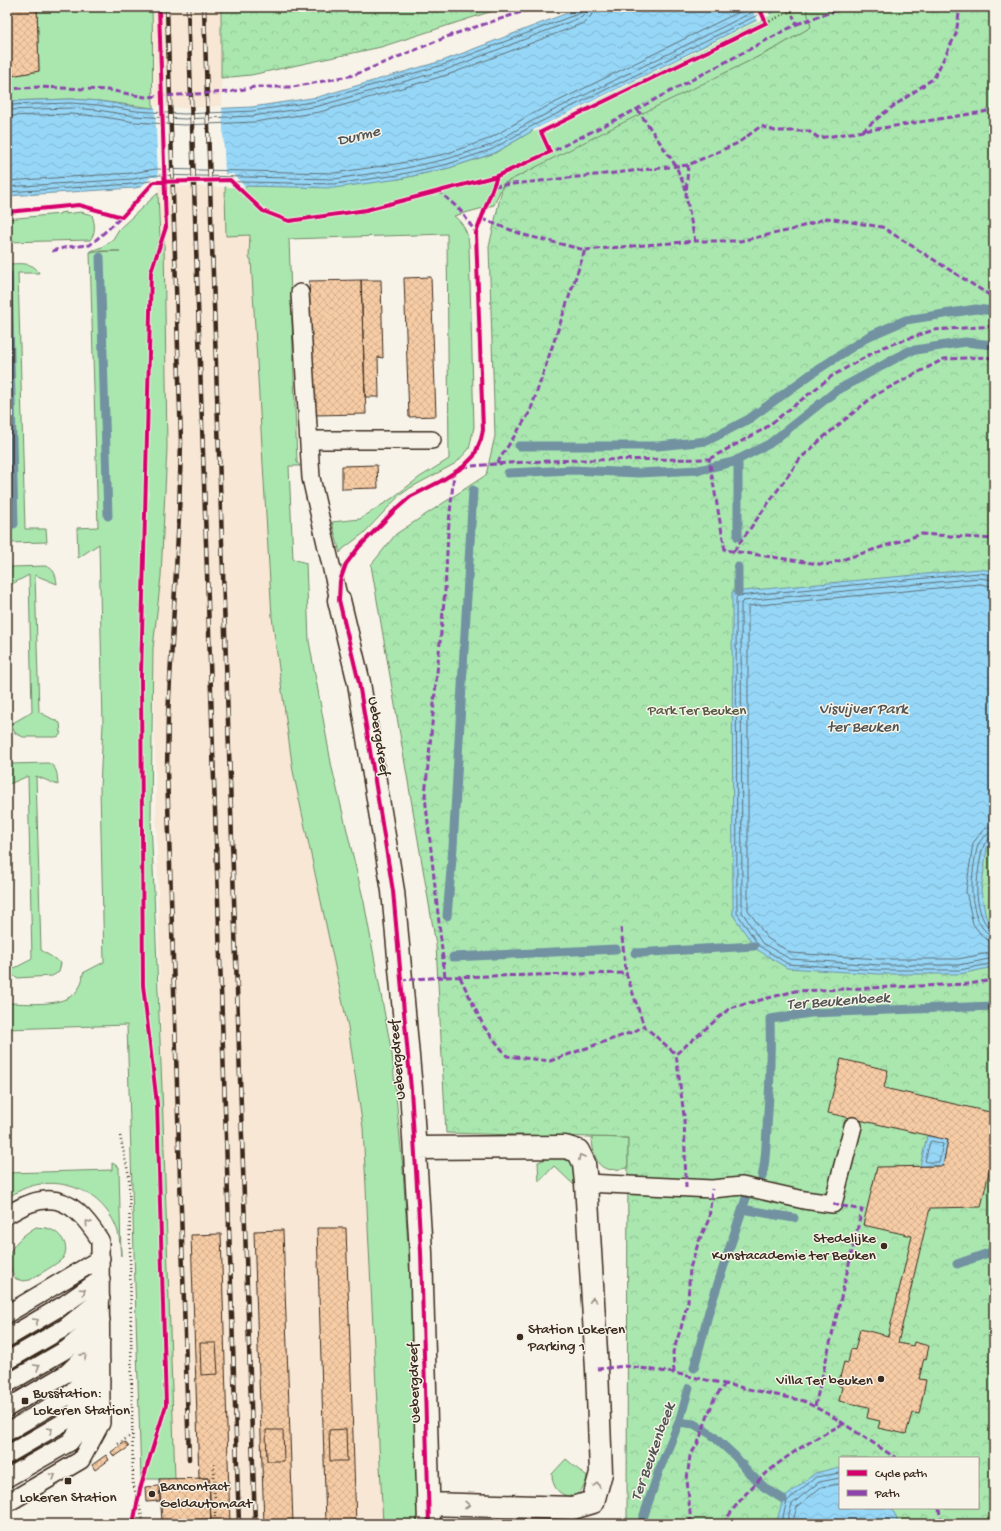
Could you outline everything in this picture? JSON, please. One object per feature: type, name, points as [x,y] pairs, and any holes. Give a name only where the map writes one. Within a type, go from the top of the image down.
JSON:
[{"type":"street","name":"Uebergdreef","points":[[339,600],[359,682],[393,891],[415,1148],[421,1252],[429,1514]]},
{"type":"street","points":[[415,1148],[565,1147],[578,1151],[584,1162],[586,1183],[597,1369],[601,1473],[593,1502],[573,1508],[429,1514]]},
{"type":"lane","name":"Uebergdreef","points":[[300,293],[311,478],[339,600]]},
{"type":"lane","points":[[309,440],[432,440]]},
{"type":"lane","points":[[586,1183],[712,1189],[742,1186],[804,1200],[833,1204],[853,1126]]},
{"type":"lane","points":[[7,1215],[26,1205],[45,1200],[63,1203],[80,1213],[92,1226],[100,1240],[101,1258],[101,1423],[81,1460],[7,1502]]},
{"type":"lane","points":[[7,1314],[101,1258]]},
{"type":"lane","points":[[7,1338],[65,1304],[101,1278]]},
{"type":"lane","points":[[7,1361],[66,1327],[101,1299]]},
{"type":"lane","points":[[7,1384],[67,1349],[101,1320]]},
{"type":"lane","points":[[7,1408],[67,1373],[101,1340]]},
{"type":"lane","points":[[7,1432],[68,1396],[101,1361]]},
{"type":"lane","points":[[7,1455],[69,1418],[101,1381]]},
{"type":"lane","points":[[7,1478],[70,1442],[101,1402]]},
{"type":"path","points":[[766,23],[791,11],[793,16]]},
{"type":"path","points":[[120,1136],[129,1176],[133,1483],[144,1524]]},
{"type":"path","points":[[214,1464],[215,1518]]},
{"type":"shaded area","points":[[152,7],[221,7],[220,51],[226,235],[250,235],[272,617],[293,771],[348,1027],[363,1128],[383,1524],[211,1524],[209,1478],[175,1479],[162,1089],[153,648],[161,576],[167,448],[164,240],[160,239]]},
{"type":"green space","points":[[37,7],[152,7],[153,108],[71,99],[7,101],[7,74],[11,76],[39,71]]},
{"type":"green space","points":[[221,7],[505,7],[381,47],[251,75],[221,78]]},
{"type":"green space","points":[[782,7],[862,7],[811,27],[776,48],[503,184],[494,205],[454,216],[465,229],[469,245],[474,427],[469,449],[456,463],[410,488],[399,496],[364,533],[340,553],[332,522],[360,519],[391,499],[420,477],[449,459],[447,234],[289,239],[297,462],[300,466],[289,466],[293,559],[306,563],[309,641],[332,768],[364,902],[392,1054],[403,1170],[412,1308],[419,1524],[383,1524],[363,1128],[348,1027],[293,771],[272,617],[251,259],[249,258],[250,235],[226,236],[225,185],[257,186],[399,179],[449,168],[495,153],[534,130]]},
{"type":"green space","name":"Park Ter Beuken","points":[[806,7],[994,7],[994,1524],[627,1524],[628,1138],[446,1133],[436,945],[371,565],[396,534],[486,475],[495,436],[489,247],[503,184],[608,130],[776,48],[811,27]]},
{"type":"green space","points":[[158,193],[160,239],[164,239],[167,448],[161,576],[153,648],[151,818],[175,1479],[141,1479],[127,1025],[7,1029],[7,1003],[42,1004],[65,999],[74,994],[81,985],[83,973],[104,962],[100,788],[103,724],[99,544],[78,558],[77,528],[98,527],[90,252],[120,251],[90,251],[102,247],[113,239],[119,229]]},
{"type":"green space","points":[[66,212],[66,214],[81,212],[92,215],[94,228],[90,240],[7,242],[7,219],[60,214]]},
{"type":"green space","points":[[7,264],[29,265],[36,269],[39,273],[18,273],[25,529],[46,529],[47,542],[7,543]]},
{"type":"green space","points":[[45,566],[51,568],[54,572],[57,584],[35,575],[39,712],[60,723],[61,733],[56,737],[23,737],[15,733],[11,724],[32,712],[29,575],[8,586],[8,571],[11,567]]},
{"type":"green space","points":[[48,763],[55,769],[58,785],[36,776],[41,950],[61,963],[59,972],[52,976],[16,978],[11,973],[11,970],[32,959],[28,776],[7,785],[7,766],[10,764]]},
{"type":"green space","points":[[592,1137],[628,1138],[628,1168],[612,1170],[604,1168],[600,1165],[595,1156]]},
{"type":"green space","points":[[548,1158],[566,1158],[574,1162],[575,1186],[554,1166],[539,1182],[538,1162]]},
{"type":"green space","points":[[112,1163],[119,1167],[121,1256],[118,1232],[110,1216],[100,1203],[86,1193],[71,1186],[54,1183],[38,1184],[22,1190],[7,1199],[7,1173],[112,1170]]},
{"type":"green space","points":[[36,1227],[47,1228],[57,1233],[65,1244],[65,1253],[61,1260],[30,1280],[23,1281],[16,1279],[9,1263],[12,1249],[22,1237]]},
{"type":"green space","points":[[566,1459],[587,1477],[584,1486],[579,1492],[568,1496],[562,1494],[557,1489],[553,1483],[552,1474]]},
{"type":"water","name":"Durme","points":[[583,7],[783,7],[534,130],[495,153],[449,168],[399,179],[334,188],[156,184],[134,188],[7,196],[7,101],[71,99],[99,101],[136,107],[184,110],[252,107],[318,97],[445,60]]},
{"type":"water","name":"Visvijver Park ter Beuken","points":[[979,569],[994,571],[994,840],[987,848],[981,891],[986,917],[994,928],[994,967],[960,974],[878,974],[787,968],[756,949],[733,915],[732,592]]},
{"type":"water","points":[[927,1136],[948,1140],[943,1166],[920,1166]]},
{"type":"water","points":[[836,1468],[839,1469],[839,1509],[892,1509],[896,1516],[898,1524],[776,1524],[783,1499],[815,1473]]},
{"type":"pier","points":[[751,7],[766,7],[770,15],[773,14],[534,132],[533,130],[757,21]]},
{"type":"pier","points":[[155,106],[184,108],[222,106],[225,174],[233,174],[246,188],[226,186],[156,186],[139,189],[151,177],[158,177]]},
{"type":"building","points":[[12,7],[37,7],[39,71],[11,76],[7,74],[7,16]]},
{"type":"building","points":[[431,277],[436,416],[409,417],[404,278]]},
{"type":"building","points":[[361,280],[366,414],[314,415],[309,281]]},
{"type":"building","points":[[361,280],[381,280],[383,358],[378,357],[379,397],[365,397]]},
{"type":"building","points":[[377,465],[378,488],[342,489],[342,466]]},
{"type":"building","points":[[841,1059],[888,1070],[884,1088],[994,1113],[994,1149],[981,1207],[930,1208],[898,1343],[913,1346],[914,1342],[929,1346],[926,1359],[924,1358],[919,1379],[926,1380],[919,1414],[912,1413],[906,1434],[878,1428],[880,1421],[867,1418],[869,1407],[839,1401],[842,1387],[838,1385],[844,1362],[848,1363],[851,1349],[855,1350],[860,1329],[888,1336],[912,1236],[863,1225],[877,1167],[943,1166],[948,1140],[828,1113]]},
{"type":"building","points":[[317,1228],[346,1228],[356,1524],[326,1524]]},
{"type":"building","points":[[283,1230],[293,1524],[264,1524],[254,1231]]},
{"type":"building","points":[[221,1234],[230,1524],[211,1524],[209,1478],[199,1478],[191,1235]]},
{"type":"building","points":[[200,1343],[216,1343],[218,1374],[201,1375]]},
{"type":"building","points":[[346,1429],[347,1461],[330,1461],[329,1430]]},
{"type":"building","points":[[266,1430],[283,1430],[284,1461],[267,1461]]},
{"type":"building","points":[[125,1442],[129,1447],[114,1457],[111,1452]]},
{"type":"building","points":[[106,1455],[109,1460],[95,1470],[92,1465]]},
{"type":"building","points":[[209,1478],[211,1519],[162,1521],[159,1479]]},
{"type":"building","name":"Bancontact Geldautomaat","points":[[159,1486],[160,1501],[146,1502],[145,1487]]},
{"type":"waterway","points":[[100,257],[108,516]]},
{"type":"waterway","points":[[8,274],[14,524]]},
{"type":"waterway","points":[[519,446],[658,446],[707,441],[749,419],[814,372],[869,336],[906,320],[976,309],[994,311]]},
{"type":"waterway","points":[[508,473],[572,470],[639,473],[699,470],[733,462],[769,444],[836,391],[909,351],[965,342],[994,345]]},
{"type":"waterway","points":[[738,459],[738,537]]},
{"type":"waterway","points":[[447,916],[453,847],[473,490]]},
{"type":"waterway","points":[[738,567],[738,592]]},
{"type":"waterway","points":[[635,953],[754,946]]},
{"type":"waterway","points":[[453,957],[616,949]]},
{"type":"waterway","name":"Ter Beukenbeek","points":[[762,1177],[765,1159],[769,1101],[770,1019],[811,1013],[994,1006]]},
{"type":"waterway","name":"Ter Beukenbeek","points":[[694,1368],[709,1311],[746,1198]]},
{"type":"waterway","points":[[742,1209],[794,1218]]},
{"type":"waterway","points":[[957,1264],[994,1251]]},
{"type":"waterway","name":"Ter Beukenbeek","points":[[641,1524],[660,1468],[679,1422],[689,1388]]},
{"type":"waterway","points":[[679,1422],[694,1424],[712,1435],[735,1456],[749,1473],[764,1487],[783,1499]]},
{"type":"railway","points":[[167,7],[181,441],[179,516],[168,716],[167,771],[189,1459]]},
{"type":"railway","points":[[188,7],[239,1524]]},
{"type":"railway","points":[[204,7],[255,1524]]},
{"type":"marked path","points":[[7,89],[39,87],[108,90],[145,97],[229,92],[255,87],[293,87],[354,75],[454,34],[537,7]]},
{"type":"marked path","points":[[797,24],[845,7]]},
{"type":"marked path","points":[[862,131],[888,110],[934,78],[956,34],[960,7]]},
{"type":"marked path","points":[[547,154],[637,109],[797,24],[793,16]]},
{"type":"marked path","points":[[637,109],[676,166],[686,190]]},
{"type":"marked path","points":[[494,186],[688,165],[738,143],[761,126],[775,131],[808,131],[819,138],[994,109]]},
{"type":"marked path","points":[[688,165],[686,196],[695,241]]},
{"type":"marked path","points":[[438,190],[461,211],[476,233]]},
{"type":"marked path","points":[[52,251],[68,247],[90,245],[124,215]]},
{"type":"marked path","points":[[482,219],[524,235],[585,250],[695,241],[740,241],[791,230],[827,218],[882,227],[994,298]]},
{"type":"marked path","points":[[497,463],[530,412],[585,250]]},
{"type":"marked path","points":[[709,459],[764,429],[832,376],[883,347],[934,330],[994,326]]},
{"type":"marked path","points":[[734,551],[800,459],[825,436],[875,395],[944,359],[987,357],[994,359]]},
{"type":"marked path","points":[[463,467],[524,462],[709,459],[725,550],[826,565],[922,534],[994,539]]},
{"type":"marked path","points":[[445,977],[425,796],[445,591],[448,533],[454,473]]},
{"type":"marked path","points":[[621,928],[626,973]]},
{"type":"marked path","points":[[401,980],[445,977],[626,973],[644,1026],[676,1054]]},
{"type":"marked path","points":[[460,977],[484,1027],[507,1056],[550,1061],[635,1031],[644,1026]]},
{"type":"marked path","points":[[686,1188],[684,1116],[676,1054],[730,1008],[795,991],[968,984],[994,980]]},
{"type":"marked path","points":[[674,1373],[673,1352],[688,1301],[690,1268],[699,1241],[709,1219],[712,1189]]},
{"type":"marked path","points":[[815,1406],[862,1210],[833,1204]]},
{"type":"marked path","points":[[597,1369],[627,1366],[674,1373],[804,1401],[835,1418],[894,1457]]},
{"type":"marked path","points":[[691,1524],[687,1479],[690,1456],[698,1443],[714,1399],[725,1384]]},
{"type":"marked path","points":[[723,1524],[748,1491],[776,1465],[807,1444],[843,1424]]},
{"type":"marked path","points":[[939,1509],[941,1524]]},
{"type":"cycle path","points":[[133,1524],[140,1489],[166,1405],[157,1104],[143,985],[141,677],[151,272],[166,227],[159,7]]},
{"type":"cycle path","points":[[7,212],[79,205],[122,217],[154,182],[230,180],[263,211],[289,221],[366,210],[497,176],[550,152],[541,132],[766,23],[759,7]]},
{"type":"cycle path","points":[[429,1524],[421,1252],[411,1089],[393,891],[359,683],[339,600],[340,581],[346,564],[359,547],[410,497],[441,481],[463,467],[474,456],[481,439],[483,430],[476,233],[497,176]]},
{"type":"place","name":"Stedelijke Kunstacademie ter Beuken","points":[[884,1246]]},
{"type":"place","name":"Station Lokeren Parking 1","points":[[520,1337]]},
{"type":"place","name":"Villa Ter beuken","points":[[881,1379]]},
{"type":"place","name":"Busstation: Lokeren Station","points":[[25,1401]]},
{"type":"place","name":"Lokeren Station","points":[[68,1481]]},
{"type":"place","name":"Bancontact Geldautomaat","points":[[152,1494]]}]
